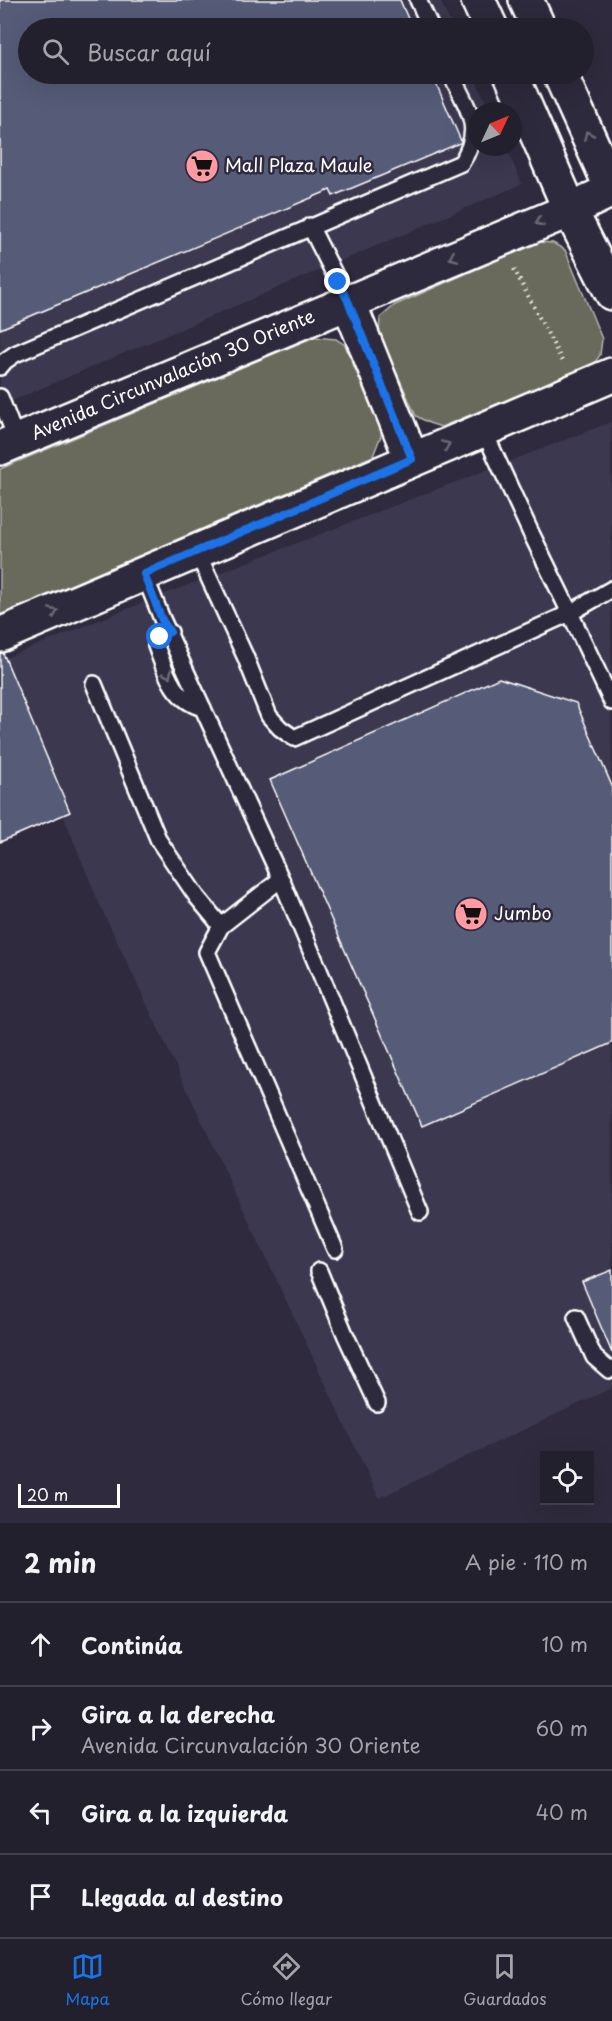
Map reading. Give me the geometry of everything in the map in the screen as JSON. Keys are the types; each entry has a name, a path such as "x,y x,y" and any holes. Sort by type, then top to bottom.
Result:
{"main road":[{"path":"478,0 486,18"},
{"path":"526,0 534,18"},
{"path":"515,84 570,210 612,293"},
{"path":"565,84 612,189"},
{"name":"Avenida Circunvalación 30 Oriente","path":"8,444 570,210 612,189"},
{"path":"348,301 412,459"},
{"path":"0,635 612,375"}],"lane":[{"path":"418,0 426,18"},
{"path":"0,367 15,354 461,163 469,150 474,134 472,119 456,84"},
{"path":"310,226 348,301"},
{"path":"0,397 8,444"},
{"path":"483,429 612,702"},
{"path":"197,552 245,656 269,716 294,738 570,613 612,589"},
{"path":"144,574 162,620 170,632 160,637 156,646 164,668 178,695 190,705 203,708 281,879 420,1212"},
{"path":"94,684 159,841 197,897 221,926"},
{"path":"281,879 221,926 207,952 335,1249"},
{"path":"319,1271 377,1403"},
{"path":"576,1317 594,1357 609,1370 612,1369"}],"path":[{"path":"507,235 509,260 577,390"}],"shaded area":[{"name":"Mall Plaza Maule","path":"0,0 440,0 448,18 18,18 18,84 478,84 486,102 468,102 468,156 510,156 522,184 0,406"},
{"path":"611,422 612,1388 379,1498 98,901 0,660 149,600"}],"green space":[{"path":"538,242 553,243 565,250 602,339 600,355 594,364 441,427 416,416 379,333 380,318 395,305"},
{"path":"314,337 336,339 345,345 382,433 373,456 0,615 0,469"}],"building":[{"name":"Mall Plaza Maule","path":"0,0 400,0 408,18 18,18 18,84 436,84 461,141 333,196 330,190 0,329"},
{"path":"0,653 3,653 70,812 0,842"},
{"name":"Jumbo","path":"499,678 576,703 612,786 612,1043 422,1126 270,780"},
{"path":"612,1270 612,1353 582,1282"}],"place":[{"name":"Mall Plaza Maule","path":"202,166"},
{"name":"Jumbo","path":"471,914"}],"route":[{"path":"160,637 170,632 162,620 144,574 412,459 348,301 338,282"}]}
